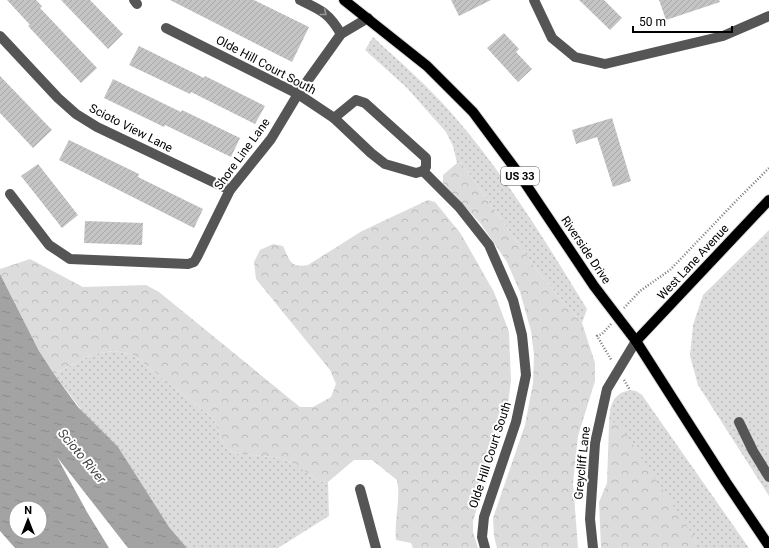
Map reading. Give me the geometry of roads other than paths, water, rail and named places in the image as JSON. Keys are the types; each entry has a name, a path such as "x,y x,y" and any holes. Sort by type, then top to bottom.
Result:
{"main road":[{"name":"Riverside Drive","path":"344,0 427,66 472,112 519,174 594,286 636,341 726,482 769,546"},
{"name":"West Lane Avenue","path":"636,341 769,200"}],"street":[{"path":"300,0 321,10 333,21 341,34"},
{"path":"534,0 552,38 575,57 605,64 723,36 769,16"},
{"name":"Shore Line Lane","path":"10,194 49,244 70,259 183,265 194,262 230,190 271,139 298,94 341,34 368,18"},
{"name":"Olde Hill Court South","path":"166,28 298,94 334,118 371,153 385,164 416,172 423,171 459,207 489,245 513,300 522,335 526,375 516,422 484,517 482,537 485,548"},
{"name":"Scioto View Lane","path":"0,36 58,98 86,121 230,190"},
{"path":"334,118 356,100 365,103 426,158 426,167 423,171"},
{"name":"Greycliff Lane","path":"593,548 590,519 595,443 607,389 636,341"},
{"path":"739,422 753,452 769,477"},
{"path":"360,489 376,548"}],"water":[{"name":"Scioto River","path":"0,274 39,351 54,374 78,407 118,447 169,527 187,548 128,548 57,457 87,512 109,548 15,548 0,531"}]}
